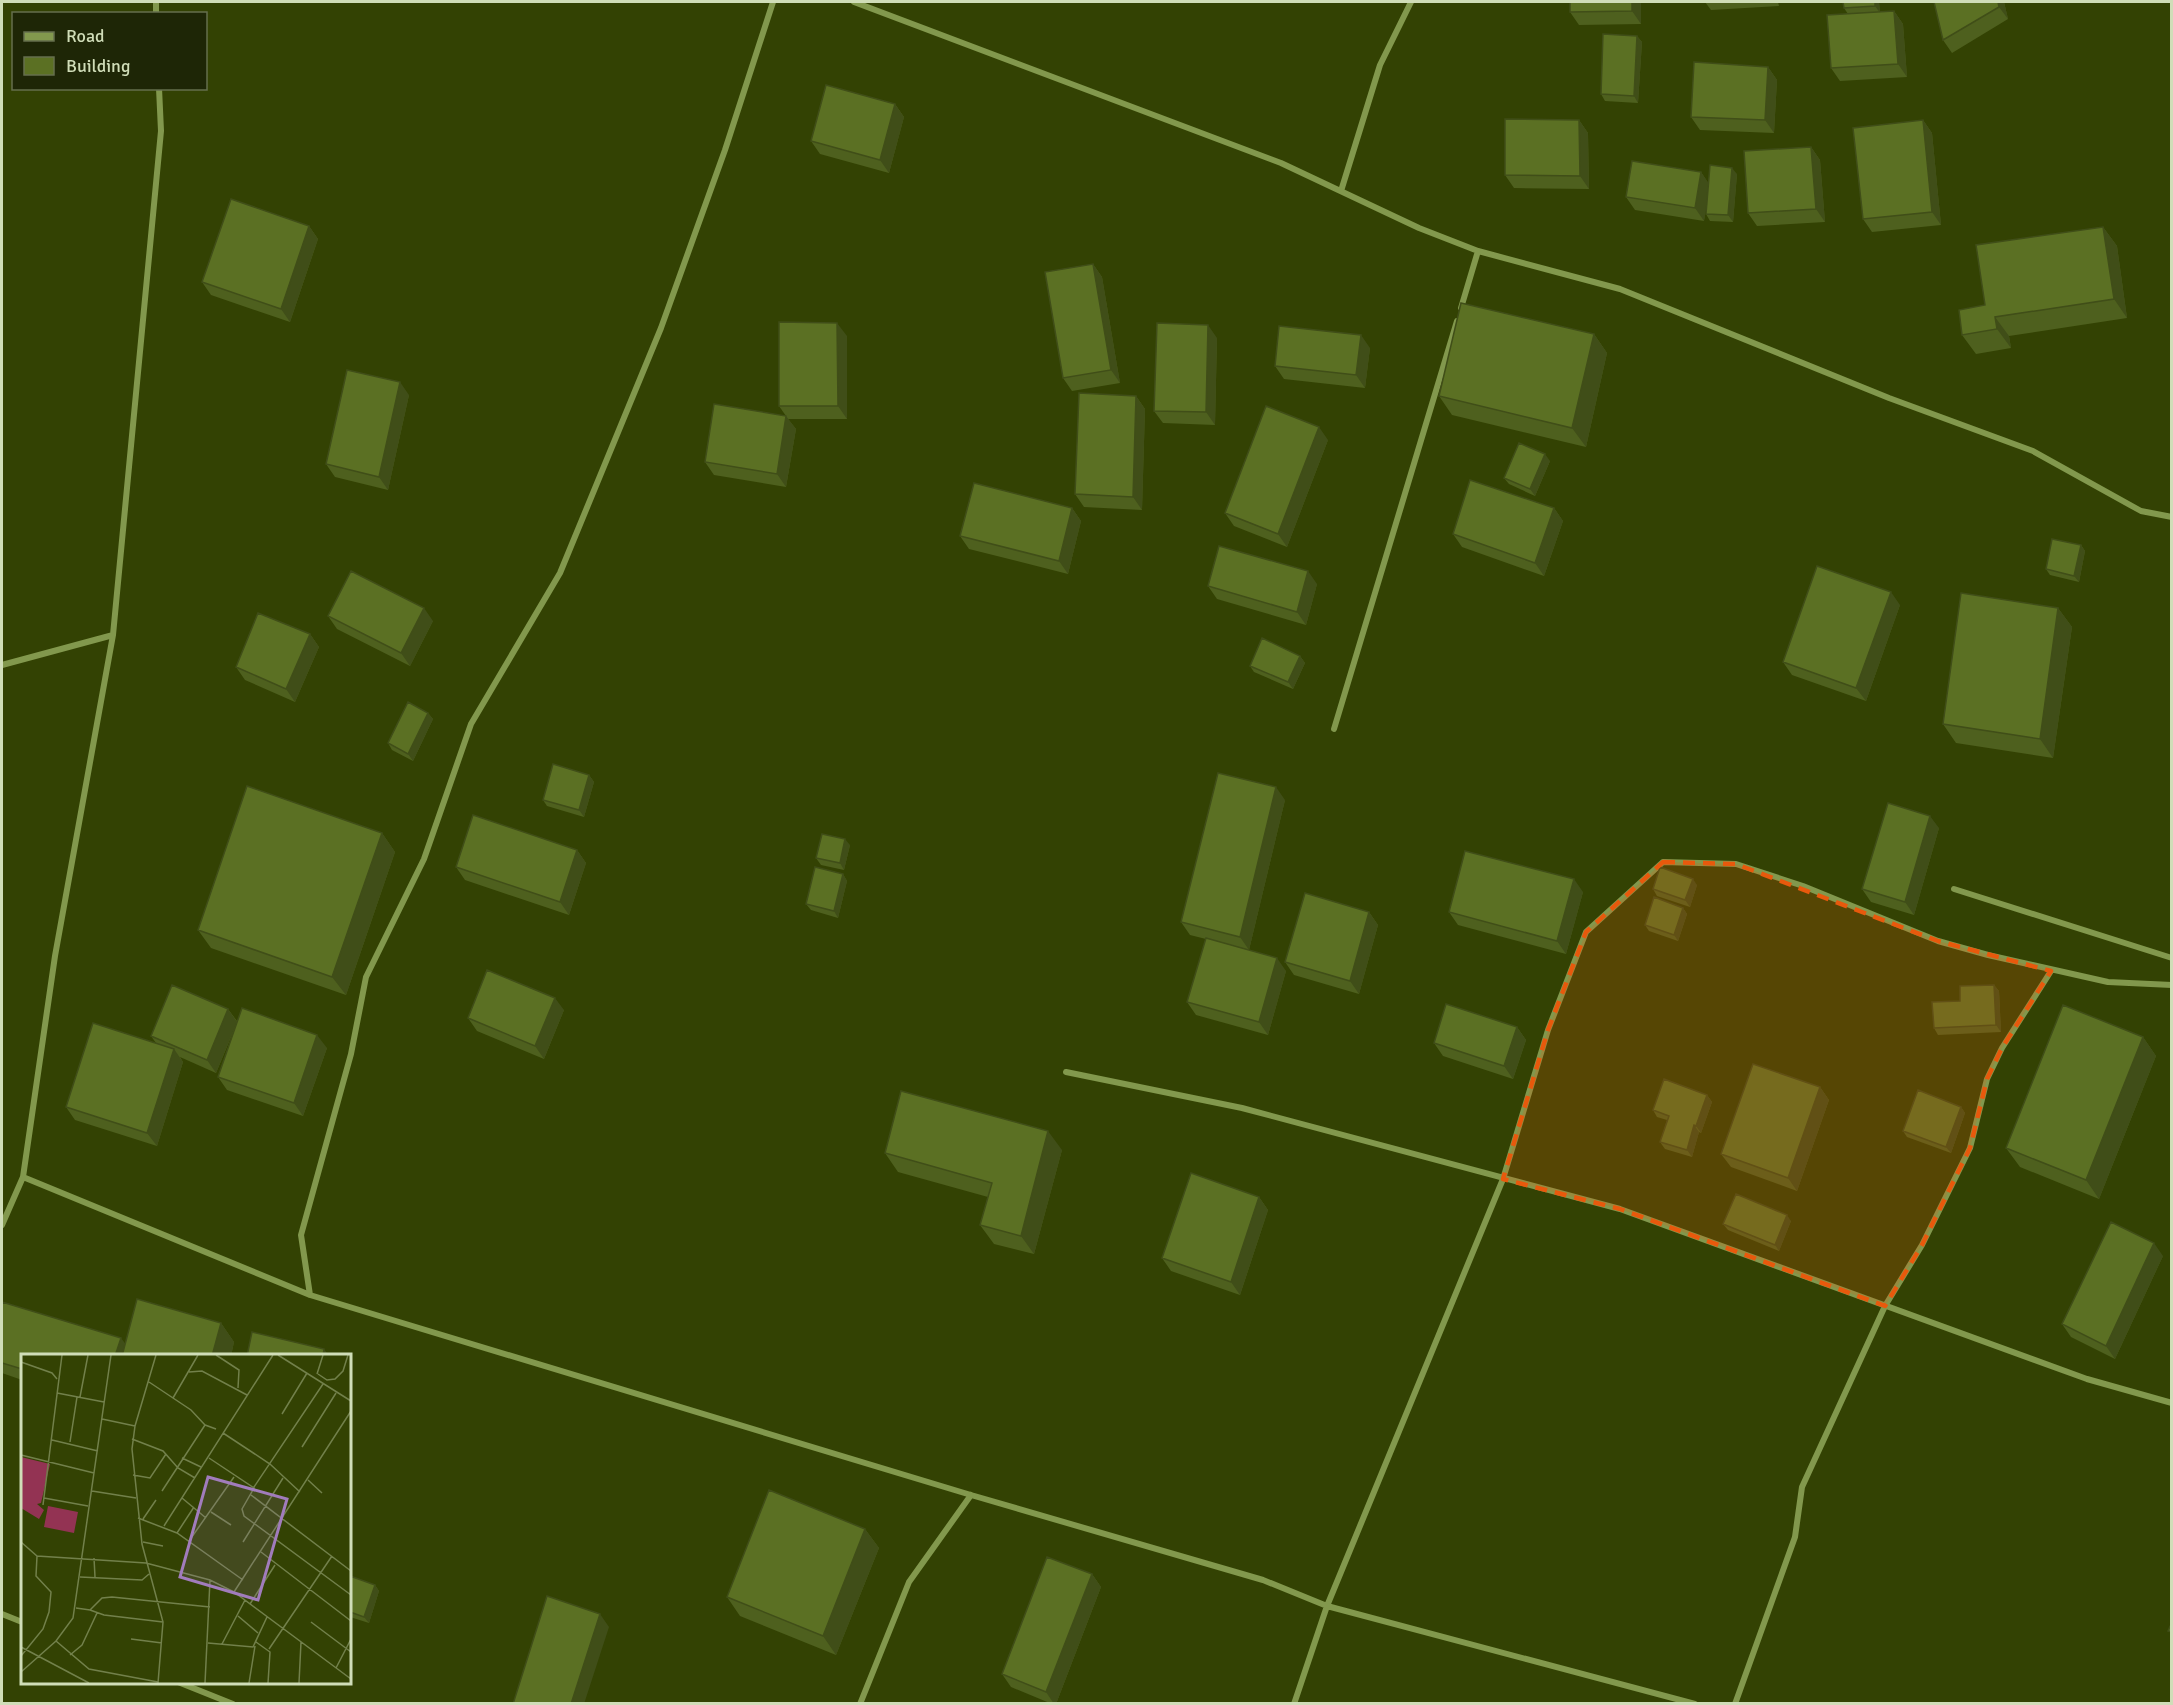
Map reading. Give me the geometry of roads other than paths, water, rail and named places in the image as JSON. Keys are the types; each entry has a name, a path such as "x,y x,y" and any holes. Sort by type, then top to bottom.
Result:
{"street":[{"path":"310,1295 301,1235 351,1054 366,977 424,859 471,724 560,573 660,328 725,150 773,2"},
{"path":"854,2 1281,163 1419,228 1478,252 1620,289 1889,398 2033,451 2141,511 2172,517"},
{"path":"1341,191 1380,65 1411,2"},
{"path":"2,1225 23,1177 55,956 113,635 161,131 159,90"},
{"path":"1334,729 1478,252"},
{"path":"2,665 113,635"},
{"path":"1294,1704 1327,1606 1503,1179 1548,1030 1586,932 1663,862 1736,864 1803,886 1938,940 2050,971 2108,982 2172,985"},
{"path":"1954,889 2172,958"},
{"path":"1735,1704 1795,1537 1802,1487 1885,1306 1922,1245 1970,1148 1987,1079 2002,1048 2050,971"},
{"path":"1066,1072 1242,1108 1620,1209 2087,1379 2172,1403"},
{"path":"23,1177 310,1295 971,1495 1263,1580 1327,1606 1695,1704"},
{"path":"860,1704 909,1582 971,1495"},
{"path":"2,1614 21,1622"},
{"path":"181,1684 232,1704"}]}
